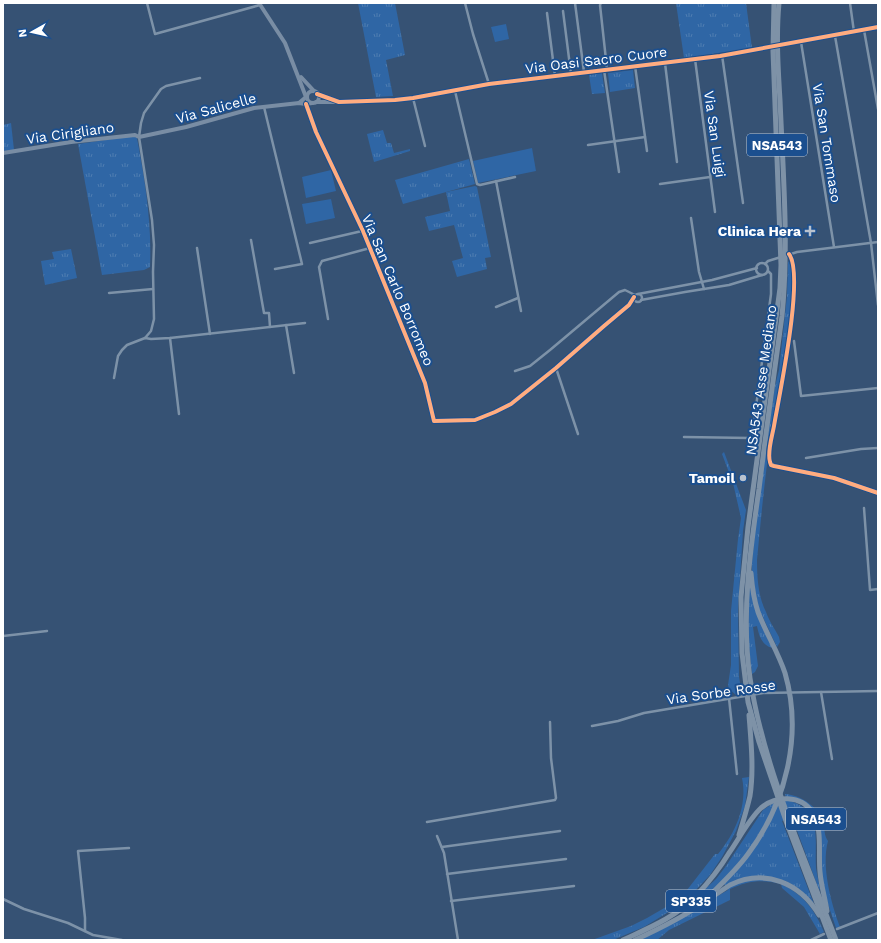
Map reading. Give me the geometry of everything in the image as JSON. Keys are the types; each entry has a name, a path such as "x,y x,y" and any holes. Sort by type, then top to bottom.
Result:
{"highway":[{"name":"NSA543 Asse Mediano","path":"774,3 773,51 782,316 750,554 745,653 760,727 788,821"},
{"path":"779,3 778,52 784,222 782,288"},
{"name":"NSA543 Asse Mediano","path":"782,288 751,506 741,597 748,702 759,742 827,924 831,940"},
{"name":"NSA543","path":"719,890 760,836 773,810 787,770 793,736 792,708 784,672 754,599 750,554"},
{"name":"NSA543","path":"738,838 750,796 752,757 748,702"},
{"name":"NSA543","path":"738,838 761,808 771,802 782,798 792,799 802,802 812,811 818,828 820,873 827,924"},
{"name":"SP335","path":"623,940 674,914 695,897 717,869 738,838"},
{"name":"NSA543","path":"719,890 746,880 757,878 783,882 793,887 803,895 814,906 827,924"},
{"name":"SP335","path":"635,940 656,931 702,903 719,890"},
{"name":"NSA543 Asse Mediano","path":"827,924 836,940"}],"street":[{"path":"147,3 155,34 260,4"},
{"path":"465,3 489,84"},
{"path":"575,3 584,72"},
{"path":"601,3 605,70 619,172"},
{"path":"850,3 854,32"},
{"name":"Via Oasi Sacro Cuore","path":"260,4 281,37 297,70 306,96"},
{"path":"563,11 571,74"},
{"path":"547,13 555,76"},
{"name":"Via Oasi Sacro Cuore","path":"297,70 305,82 317,93 339,102 413,98 489,84 722,56 878,27"},
{"path":"864,30 878,109"},
{"path":"835,36 871,243 878,305"},
{"name":"Via San Tommaso","path":"801,42 834,247"},
{"path":"722,56 743,203"},
{"name":"Via San Luigi","path":"695,59 715,212"},
{"path":"664,62 678,162"},
{"path":"635,66 647,151"},
{"path":"114,378 116,361 122,350 127,345 145,338 151,331 154,319 152,272 154,245 152,220 139,137 141,122 144,112 161,89 166,86 200,78"},
{"path":"454,90 477,184 480,185 515,177"},
{"path":"299,103 306,96 310,92 317,93 318,99 314,103 308,102 306,96"},
{"path":"413,98 425,146"},
{"name":"Via Salicelle","path":"139,137 186,127 247,110 264,107 299,103 339,102"},
{"name":"Via San Carlo Borromeo","path":"306,104 316,132 370,248 425,383 434,421 475,420 495,412 515,400 556,368"},
{"path":"264,107 302,264 275,269"},
{"name":"Via Cirigliano","path":"3,153 71,142 135,135 139,137"},
{"path":"588,145 645,137"},
{"path":"660,184 710,177"},
{"path":"496,181 521,311"},
{"path":"691,218 699,272 704,289"},
{"path":"310,243 362,231"},
{"path":"251,240 264,313 269,313 270,327"},
{"path":"629,305 636,296 654,291 703,282 757,268 760,265 789,254 878,242"},
{"path":"197,248 210,334"},
{"path":"328,319 319,267 322,261 370,248"},
{"path":"789,254 793,261 795,288 785,364 773,435 771,465 834,478 878,492"},
{"path":"684,438 752,437 771,294 771,274 768,271 768,267 772,260"},
{"path":"765,264 768,267"},
{"path":"757,268 757,272 762,275"},
{"path":"578,434 556,368 629,305 636,301 656,297 736,284 766,274 768,271"},
{"path":"109,293 153,289"},
{"path":"515,372 530,366 619,292 625,290 636,296 641,296 641,300"},
{"path":"654,291 656,297"},
{"path":"636,296 636,301"},
{"path":"496,307 518,298"},
{"path":"145,338 170,338 305,323"},
{"path":"286,325 294,373"},
{"path":"170,338 179,414"},
{"path":"794,341 800,396 878,388"},
{"path":"806,458 861,449 878,448"},
{"path":"864,508 870,590 878,589"},
{"path":"3,636 47,632"},
{"name":"Via Sorbe Rosse","path":"592,726 618,721 644,713 763,693 878,691"},
{"path":"821,692 832,759"},
{"path":"729,698 736,774"},
{"path":"428,822 555,800 551,758 550,722"},
{"path":"442,847 560,831"},
{"path":"437,836 442,847 458,940"},
{"path":"85,931 78,851 129,848"},
{"path":"447,874 566,859"},
{"path":"451,901 574,886"},
{"path":"3,899 18,907 93,935 122,940"},
{"path":"837,929 878,913"},
{"path":"811,940 824,934"}],"green space":[{"path":"358,3 395,3 405,55 386,60 393,96 376,97"},
{"path":"676,3 746,3 752,48 684,58"},
{"path":"506,24 509,39 495,42 491,27"},
{"path":"633,70 635,88 610,92 608,73"},
{"path":"602,73 605,93 592,94 589,75"},
{"path":"11,123 14,150 3,151 3,125"},
{"path":"383,130 387,143 391,143 394,153 410,149 410,151 374,162 367,134"},
{"path":"133,136 137,138 145,186 149,218 150,267 144,270 102,275 78,144"},
{"path":"532,148 536,171 478,183 473,161"},
{"path":"469,159 475,184 403,204 395,180"},
{"path":"331,170 336,191 306,198 302,177"},
{"path":"475,186 477,187 491,257 485,258 487,269 457,277 452,261 463,258 454,225 429,231 425,217 450,211 446,192"},
{"path":"331,199 335,218 306,224 302,204"},
{"path":"71,249 77,278 45,285 41,261 54,259 52,252"},
{"path":"788,261 791,271 792,287 789,328 767,464 757,560 760,593 763,606 779,637 780,642 777,647 759,609 752,575 752,562 759,495 775,386 779,370 787,296"},
{"path":"724,452 746,510 743,531 738,609 739,677 742,694 736,695 729,689 728,685 731,665 731,611 741,518 733,483 722,454"},
{"path":"749,581 772,648 766,645 762,640 757,626 753,627 758,666 752,674 748,639"},
{"path":"749,777 745,806 736,831 710,875 693,893 675,908 644,927 613,940 592,940 631,926 647,918 666,907 687,890 715,854 718,854 735,828 742,809 742,778"},
{"path":"785,794 803,799 818,812 821,817 828,841 826,851 826,873 830,896 840,927 836,928 822,880 820,827 813,811 786,797"},
{"path":"787,800 799,805 807,811 815,826 816,868 820,889 819,890 792,817 782,821 814,904 795,886 782,880 781,884 761,881 736,886 730,889 730,900 669,930 657,940 638,940 665,927 728,890 722,881 702,898 665,921 716,879 763,810 775,802"},
{"path":"781,884 802,898 817,917 824,932 820,934 804,907 782,888"}],"cycle path":[{"path":"317,94 339,102 413,98 489,84 720,56 878,27"},
{"path":"306,104 316,132 363,231 425,383 434,421 475,420 511,404 556,368 629,305 634,297"},
{"path":"789,254 793,266 793,310 785,364 769,449 771,465 834,478 878,493"}],"place":[{"name":"Clinica Hera","path":"810,231"},
{"name":"Tamoil","path":"743,478"}]}
